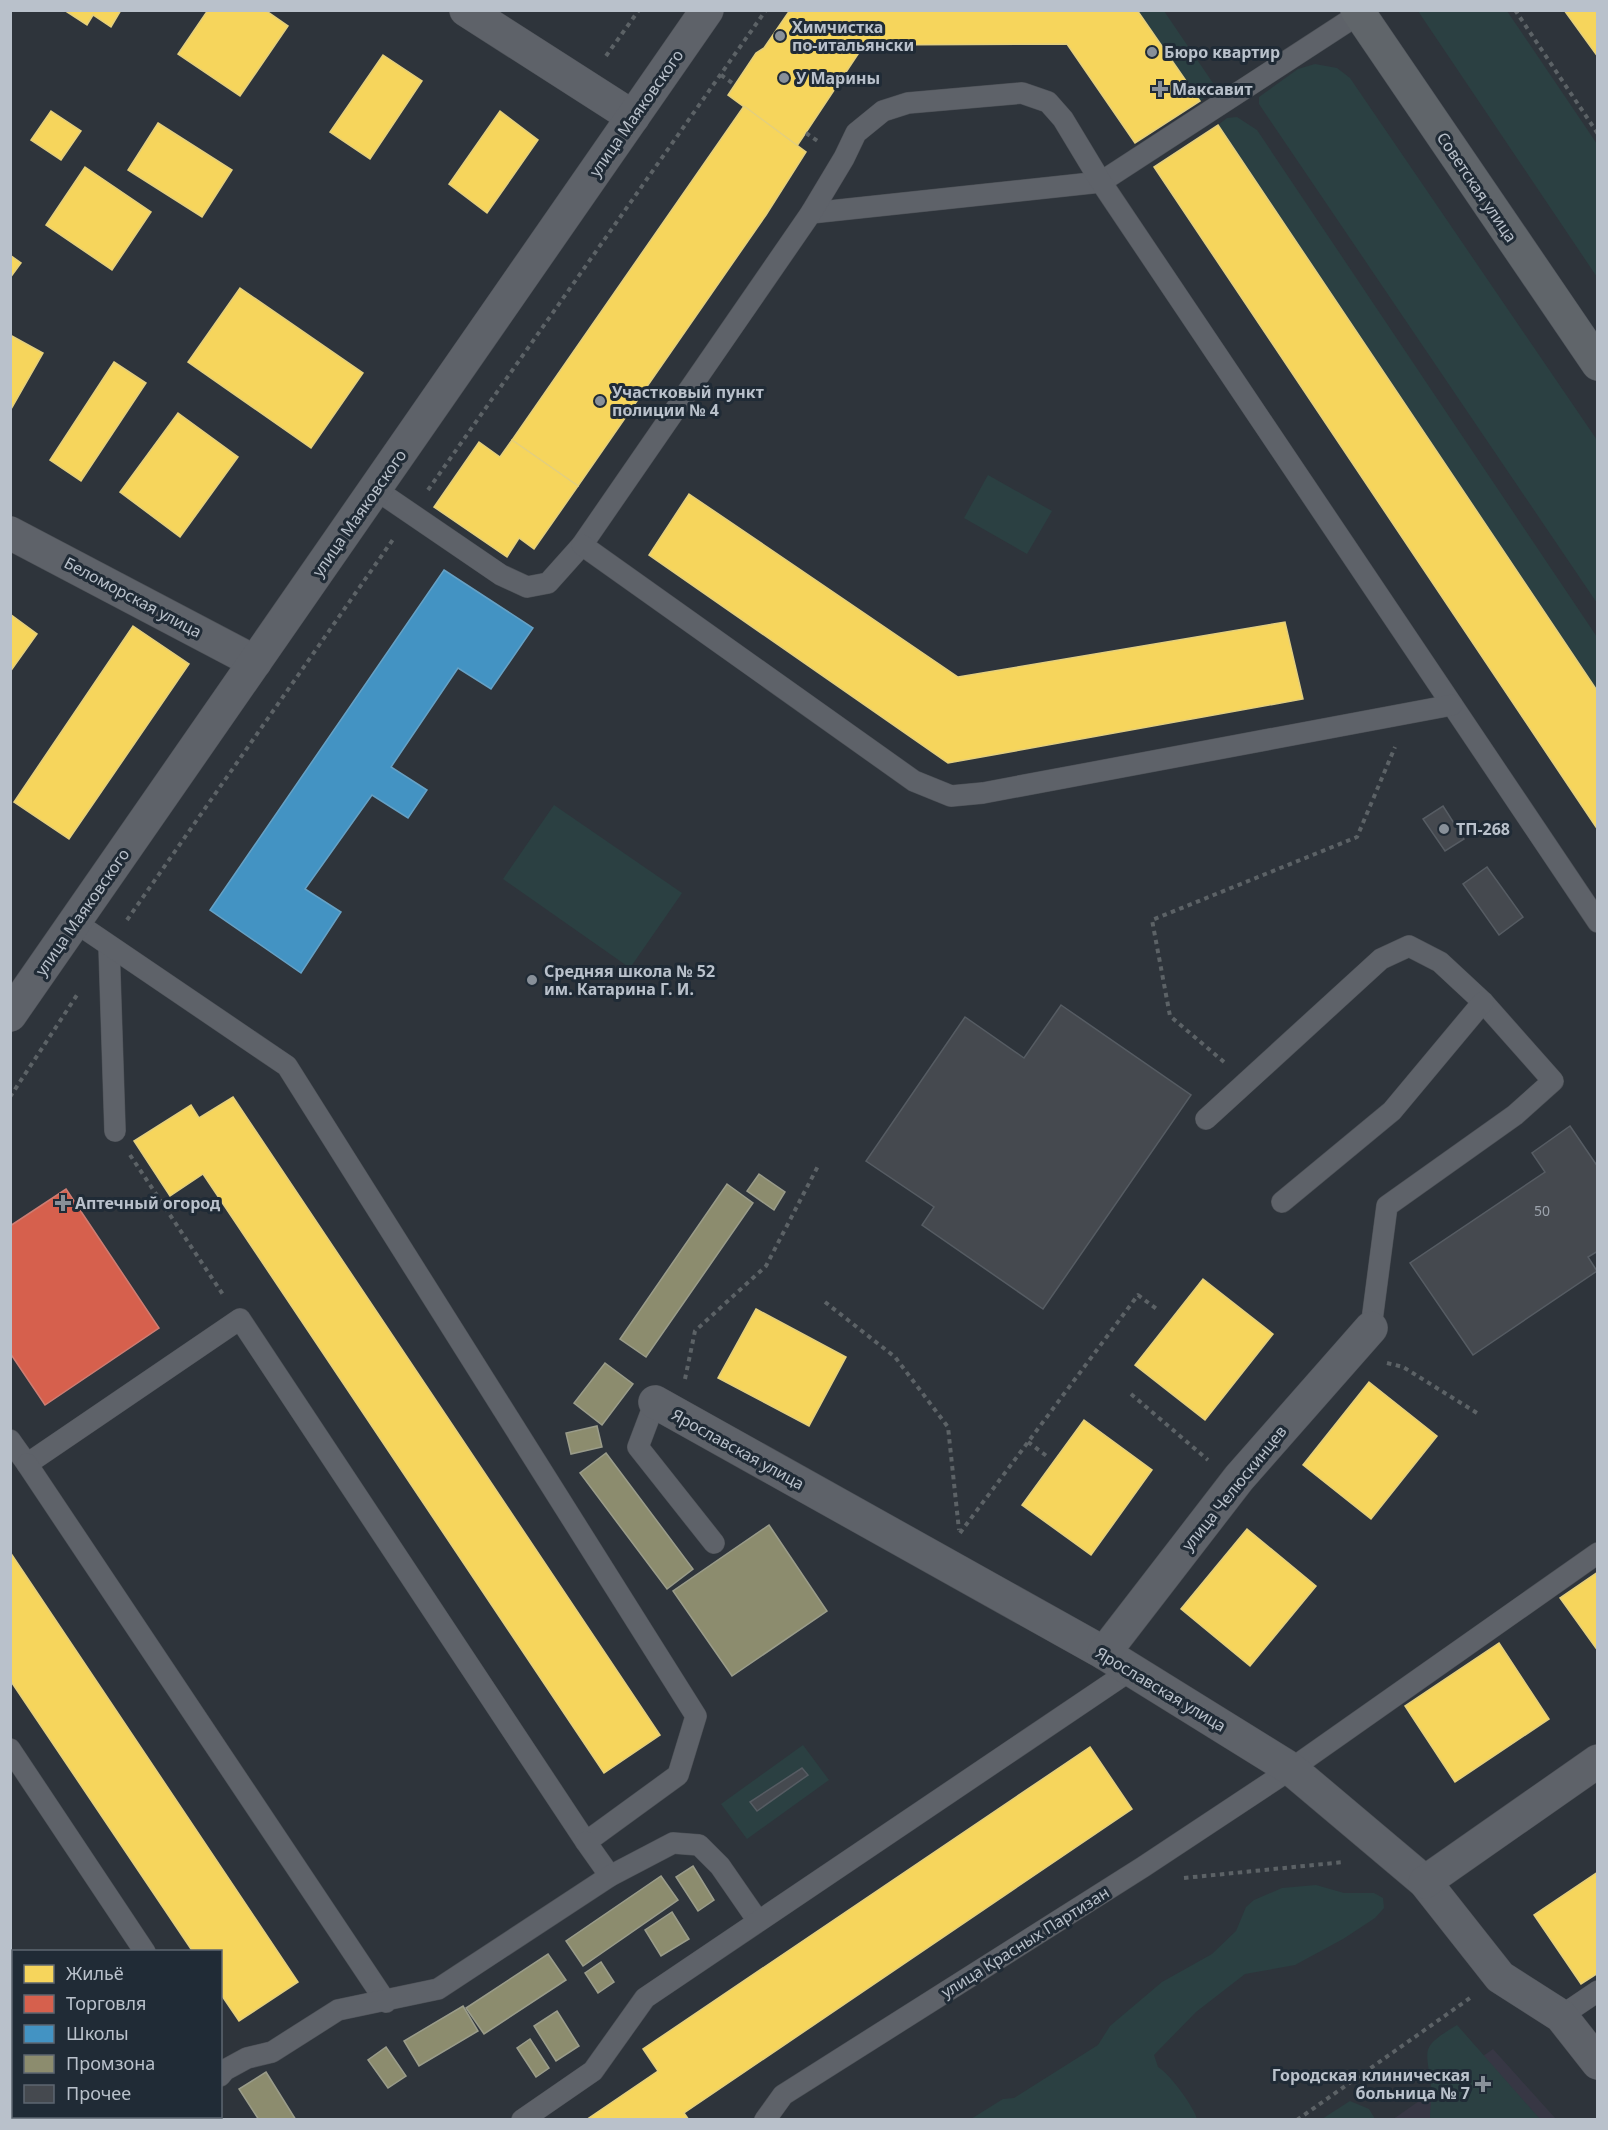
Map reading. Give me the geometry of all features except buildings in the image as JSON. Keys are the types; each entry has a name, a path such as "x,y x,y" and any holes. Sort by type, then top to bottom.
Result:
{"main road":[{"name":"Советская улица","path":"1358,12 1598,364"}],"street":[{"path":"466,10 633,117"},
{"name":"улица Маяковского","path":"10,1015 707,10"},
{"name":"Беломорская улица","path":"10,533 255,662"},
{"name":"улица Челюскинцев","path":"1104,1653 1235,1484 1371,1328"},
{"name":"Ярославская улица","path":"666,1408 1104,1653 1291,1769 1425,1882 1500,1977 1561,2016 1598,2063"},
{"path":"1425,1882 1598,1761"}],"lane":[{"path":"810,213 1101,182 1358,12"},
{"path":"375,489 501,575 527,586 548,583 582,545 810,213 844,158 856,133 883,111 908,103 1022,93 1048,102 1063,119 1101,182 1452,705 1591,899 1598,922"},
{"path":"582,545 914,781 951,796 983,793 1452,705"},
{"path":"75,922 287,1066 696,1716 678,1775 586,1842"},
{"path":"109,946 115,1131"},
{"path":"1206,1119 1381,959 1409,946 1440,962 1483,1002 1552,1081 1515,1115 1386,1206 1371,1328"},
{"path":"1282,1202 1392,1111 1483,1002"},
{"path":"27,1464 240,1319 610,1875"},
{"path":"666,1408 638,1447 714,1543"},
{"path":"10,1440 386,2002"},
{"name":"улица Красных Партизан","path":"765,2120 783,2095 1143,1867 1291,1769 1598,1553"},
{"path":"522,2120 593,2071 645,1998 1131,1670"},
{"path":"10,1749 144,1950"},
{"path":"222,2070 247,2058 272,2052 338,2010 386,2002 438,1989 610,1875 673,1843 699,1845 720,1866 758,1921"},
{"path":"1561,2016 1598,1991"}],"path":[{"path":"584,86 639,10"},
{"path":"10,1097 109,946 766,10"},
{"path":"1515,10 1598,134"},
{"path":"721,75 735,85"},
{"path":"1247,1081 1170,1016 1152,920 1357,837 1409,713"},
{"path":"115,1131 240,1319"},
{"path":"666,1408 695,1331 766,1266 818,1167"},
{"path":"939,1561 1138,1294 1158,1310"},
{"path":"825,1302 895,1357 948,1427 959,1533"},
{"path":"1348,1355 1403,1367 1477,1413"},
{"path":"1131,1394 1235,1484"},
{"path":"1028,1442 1048,1457"},
{"path":"1173,1879 1393,1857"},
{"path":"1297,2120 1500,1977"}],"shaded area":[{"name":"Городская клиническая больница № 7","path":"1493,2049 1556,2119 1392,2120"}],"green space":[{"path":"1137,11 1164,11 1217,89 1200,101"},
{"path":"1418,11 1507,11 1597,144 1597,277"},
{"path":"1315,64 1337,68 1350,78 1597,440 1597,603 1259,104 1259,97 1298,69"},
{"path":"1237,117 1257,130 1597,637 1597,692 1218,125 1227,118"},
{"path":"988,475 1052,511 1027,554 964,518"},
{"path":"554,805 682,893 630,968 503,879"},
{"path":"803,1745 829,1780 747,1839 721,1804"},
{"path":"1316,1885 1344,1893 1374,1893 1383,1898 1384,1908 1375,1918 1343,1939 1295,1965 1245,1974 1196,2012 1154,2055 1158,2067 1180,2091 1197,2119 971,2119 1003,2099 1014,2098 1098,2045 1110,2026 1162,1982 1212,1954 1236,1931 1246,1907 1254,1900 1282,1888"},
{"name":"Городская клиническая больница № 7","path":"1457,2025 1540,2119 1430,2119 1431,2090 1428,2049 1437,2039"},
{"path":"1350,2101 1369,2109 1375,2119 1322,2119"}],"place":[{"name":"Химчистка по-итальянски","path":"780,36"},
{"name":"Бюро квартир","path":"1152,52"},
{"name":"У Марины","path":"784,78"},
{"name":"Максавит","path":"1160,89"},
{"name":"Участковый пункт полиции № 4","path":"600,401"},
{"name":"ТП-268","path":"1444,829"},
{"name":"Средняя школа № 52 им. Катарина Г. И.","path":"532,980"},
{"name":"Аптечный огород","path":"63,1203"},
{"name":"Городская клиническая больница № 7","path":"1483,2084"}]}
